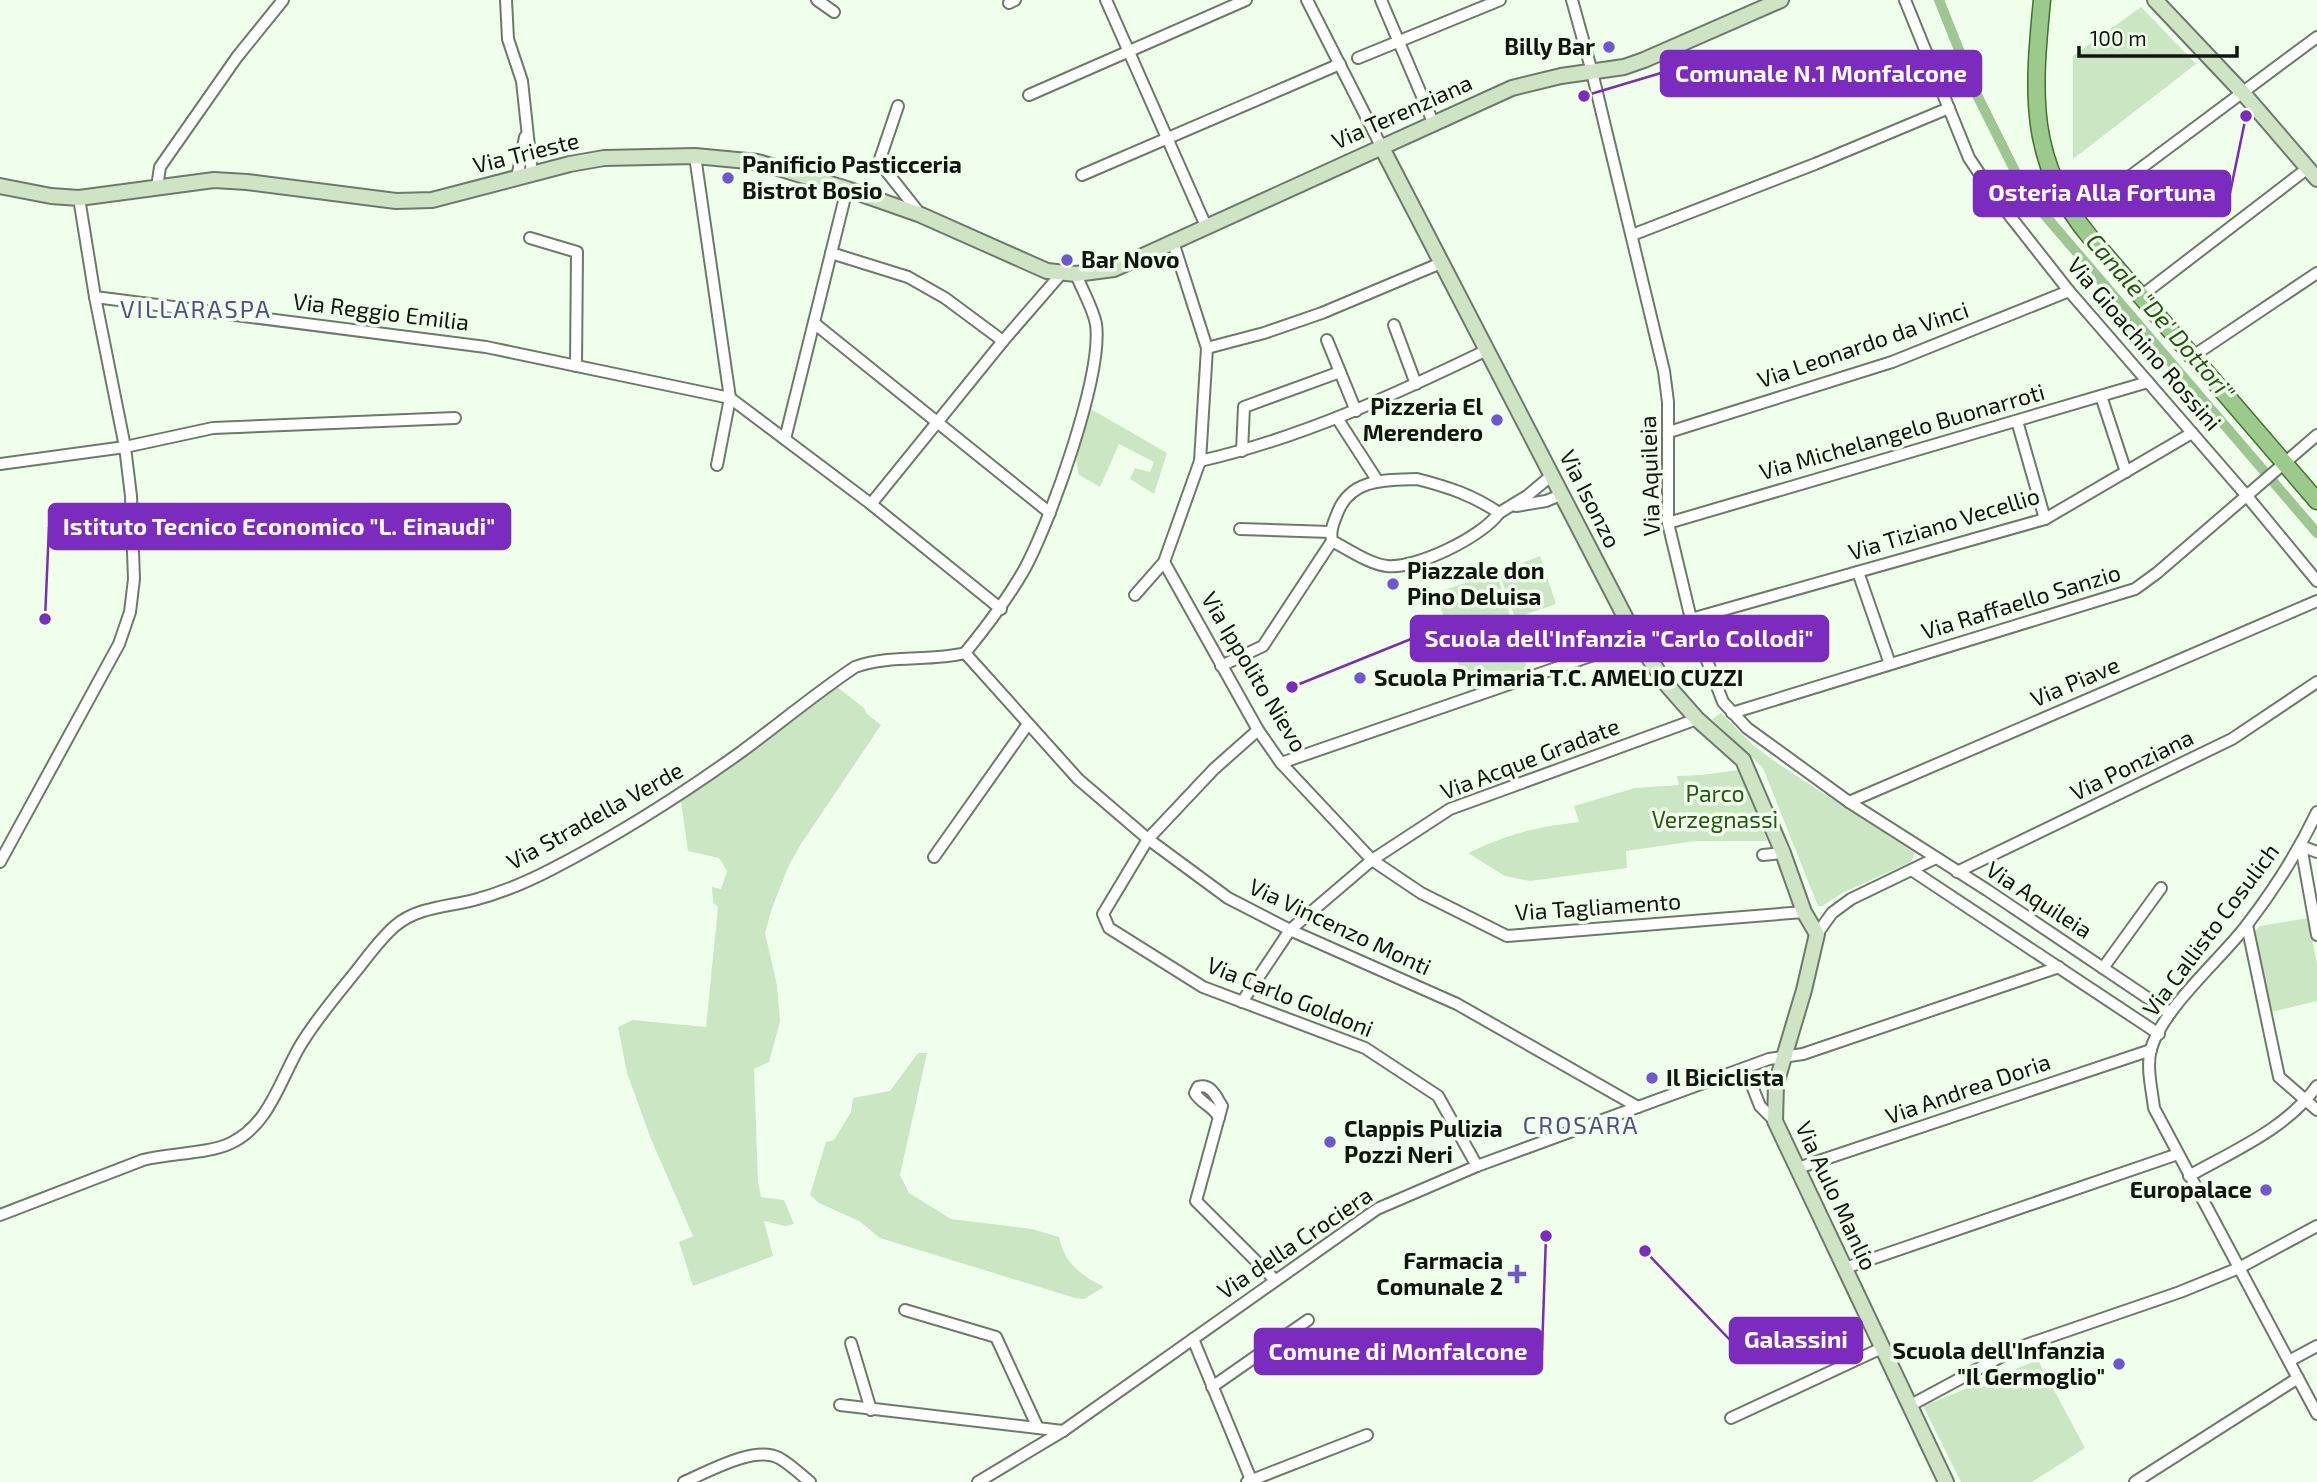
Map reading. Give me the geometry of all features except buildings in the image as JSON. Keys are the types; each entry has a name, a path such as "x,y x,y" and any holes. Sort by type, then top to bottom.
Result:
{"main road":[{"path":"2042,0 2036,93 2039,129 2045,159 2061,197 2074,218 2193,356 2279,467 2317,500"}],"street":[{"path":"157,187 160,167 237,57 283,0"},
{"path":"506,0 508,39 522,81 532,174"},
{"path":"817,0 834,12"},
{"path":"1106,0 1206,226"},
{"path":"1029,95 1247,0"},
{"path":"1307,0 1381,146"},
{"path":"1381,0 1433,122"},
{"path":"1358,58 1496,0"},
{"name":"Via Aquileia","path":"1572,0 1664,371 1669,432 1668,523 1692,619 1723,702 1747,728 1849,802 2170,1013"},
{"name":"Via Terenziana","path":"1062,273 1114,269 1512,88 1561,76 1624,67 1781,0"},
{"path":"2141,296 2312,174 2243,93 2155,0"},
{"name":"Via Gioachino Rossini","path":"1907,2 1969,158 1995,197 2068,291 2246,495 2317,581"},
{"path":"2074,218 2317,37"},
{"path":"1082,175 1340,64"},
{"path":"898,106 879,162 921,215"},
{"path":"1632,235 1815,164 1949,108"},
{"path":"517,178 527,127"},
{"name":"Via Isonzo","path":"1381,146 1637,640 1667,685 1697,719 1743,760 1783,853 1804,912 1817,934"},
{"path":"695,156 730,398 717,465"},
{"name":"Via Trieste","path":"0,186 51,196 79,198 214,180 396,201 432,200 604,158 695,156 758,162 847,189 921,215 1062,273"},
{"path":"785,439 847,189"},
{"path":"0,862 119,644 130,612 134,579 131,496 125,447 95,297 79,198"},
{"path":"530,239 577,252 576,366"},
{"path":"1135,595 1164,562 1200,461 1207,348 1173,242"},
{"path":"831,253 908,277 945,299 1003,341"},
{"path":"1207,348 1264,333 1322,313 1441,263"},
{"path":"871,504 1003,341 1062,273 1096,322 1097,346 1085,407 1050,513 1026,568 1001,609 965,653"},
{"path":"2193,356 2317,273"},
{"name":"Via Leonardo da Vinci","path":"1669,432 1892,362 2068,291"},
{"name":"Via Reggio Emilia","path":"95,297 486,347 730,398"},
{"path":"814,323 1050,513"},
{"path":"1394,325 1416,384"},
{"path":"1327,340 1356,411"},
{"path":"1200,461 1242,451 1338,418 1487,351"},
{"path":"1242,451 1244,407 1340,372"},
{"name":"Via Michelangelo Buonarroti","path":"1668,523 2148,382"},
{"path":"2101,396 2126,472"},
{"path":"730,398 871,504 1001,609"},
{"path":"0,464 125,447 213,428 455,418"},
{"path":"1338,418 1377,480"},
{"path":"2017,421 2045,519"},
{"name":"Via Tiziano Vecellio","path":"1692,619 2045,519 2192,433"},
{"name":"Via Raffaello Sanzio","path":"1732,713 2135,589 2317,435"},
{"path":"1240,529 1331,537 1385,566 1403,566 1440,553 1492,524 1499,513 1513,506 1552,475"},
{"path":"1221,666 1263,646 1331,537 1339,507 1353,489 1377,480 1417,479 1454,489 1478,499 1499,513"},
{"path":"1513,506 1546,501 1563,495"},
{"name":"Via Ippolito Nievo","path":"1164,562 1258,730 1282,763 1372,860"},
{"path":"1858,572 1890,664"},
{"name":"Via Piave","path":"1849,802 2317,601"},
{"path":"1282,763 1637,640"},
{"name":"Via Vincenzo Monti","path":"965,653 1078,779 1148,839 1228,898 1290,930 1457,1004 1638,1107"},
{"name":"Via Stradella Verde","path":"0,1215 143,1160 173,1153 211,1150 231,1143 262,1119 311,1028 396,925 413,915 436,907 473,901 498,893 528,881 585,850 680,794 855,667 874,660 945,658 965,653"},
{"name":"Via Ponziana","path":"1957,872 2232,739 2317,682"},
{"name":"Via Acque Gradate","path":"1242,1002 1290,930 1372,860 1450,809 1697,719"},
{"path":"934,857 1028,724"},
{"path":"1148,839 1214,769 1258,730"},
{"name":"Via Callisto Cosulich","path":"2317,812 2301,846 2246,925 2170,1013 2151,1050 2150,1074 2154,1108 2317,1414"},
{"name":"Via Carlo Goldoni","path":"1148,839 1103,914 1109,928 1203,987 1365,1048 1438,1096 1477,1166"},
{"path":"2301,846 2317,852"},
{"path":"2301,846 2317,935"},
{"path":"1763,855 1783,853"},
{"name":"Via Aulo Manlio","path":"1936,858 1851,898 1832,913 1817,934 1776,1084 1775,1121 1946,1482"},
{"name":"Via Tagliamento","path":"1372,860 1421,892 1507,936 1804,912"},
{"name":"Via Aquileia","path":"1913,871 2158,1034"},
{"path":"2103,968 2161,888"},
{"path":"2246,925 2279,1077 2317,1110"},
{"name":"Via della Crociera","path":"978,1482 1063,1431 1377,1209 1477,1166 1769,1059 1803,1054 2059,967"},
{"name":"Via Andrea Doria","path":"1798,1168 2151,1050"},
{"path":"1745,1068 1760,1105 1775,1121"},
{"path":"2189,1176 2280,1125 2305,1102 2317,1086"},
{"path":"1219,1118 1196,1201 1275,1280"},
{"path":"1845,1268 2178,1154"},
{"path":"1911,1405 2017,1348 2180,1292 2239,1268 2317,1226"},
{"path":"905,1310 996,1337 1038,1428"},
{"path":"1212,1387 1308,1320"},
{"path":"1193,1339 1249,1481 1367,1435"},
{"path":"851,1343 871,1410"},
{"path":"2289,1361 2317,1346"},
{"path":"1731,1418 1884,1347"},
{"path":"2135,1482 2298,1378"},
{"path":"840,1405 1063,1431"},
{"path":"684,1482 743,1457 762,1454 777,1457 810,1482"}],"green space":[{"path":"2141,7 2196,64 2073,159 2073,56"},
{"path":"1089,408 1167,453 1154,494 1130,479 1135,468 1150,472 1154,462 1119,444 1100,487 1079,475 1075,455"},
{"path":"1540,556 1556,604 1515,618 1499,572"},
{"path":"1496,572 1530,677 1469,697 1436,593"},
{"path":"832,683 881,725 789,865 765,933 777,985 780,1022 769,1062 754,1069 758,1181 761,1197 784,1200 794,1224 785,1226 764,1221 773,1256 693,1286 679,1242 693,1236 651,1139 627,1073 618,1027 633,1020 706,1027 718,907 713,902 712,887 721,889 727,871 719,858 688,851 680,794"},
{"path":"1721,713 1754,746 1777,763 1915,853 1911,862 1818,906 1763,768 1712,719"},
{"name":"Parco Verzegnassi","path":"1738,770 1749,790 1767,841 1695,841 1626,851 1627,868 1530,881 1505,876 1468,853 1522,832 1579,822 1574,806 1635,788 1679,785 1677,776"},
{"path":"2308,918 2317,964 2317,1001 2271,1012 2254,932 2260,926"},
{"path":"918,1053 927,1053 900,1175 909,1193 951,1219 1032,1229 1059,1237 1069,1261 1088,1278 1104,1287 1084,1299 1075,1298 880,1238 859,1221 819,1203 810,1195 826,1142 834,1140 851,1112 853,1098 890,1091"},
{"path":"2038,1360 2085,1448 2032,1482 1961,1482 1923,1406"}],"waterway":[{"name":"Canale \"De' Dottori\"","path":"1939,0 1977,95 2017,175 2043,213 2317,533"}],"place":[{"name":"Billy Bar","path":"1609,47"},
{"name":"Comunale N.1 Monfalcone","path":"1584,96"},
{"name":"Osteria Alla Fortuna","path":"2246,116"},
{"name":"Panificio Pasticceria Bistrot Bosio","path":"728,178"},
{"name":"Bar Novo","path":"1067,260"},
{"name":"Pizzeria El Merendero","path":"1497,420"},
{"name":"Piazzale don Pino Deluisa","path":"1393,584"},
{"name":"Istituto Tecnico Economico \"L. Einaudi\"","path":"45,619"},
{"name":"Scuola Primaria T.C. AMELIO CUZZI","path":"1360,678"},
{"name":"Scuola dell'Infanzia \"Carlo Collodi\"","path":"1292,687"},
{"name":"Il Biciclista","path":"1652,1078"},
{"name":"Clappis Pulizia Pozzi Neri","path":"1330,1142"},
{"name":"Europalace","path":"2266,1190"},
{"name":"Comune di Monfalcone","path":"1546,1236"},
{"name":"Galassini","path":"1645,1251"},
{"name":"Farmacia Comunale 2","path":"1517,1274"},
{"name":"Scuola dell'Infanzia \"Il Germoglio\"","path":"2119,1364"}],"district":[{"name":"VILLARASPA","path":"196,310"},
{"name":"CROSARA","path":"1581,1126"}]}
